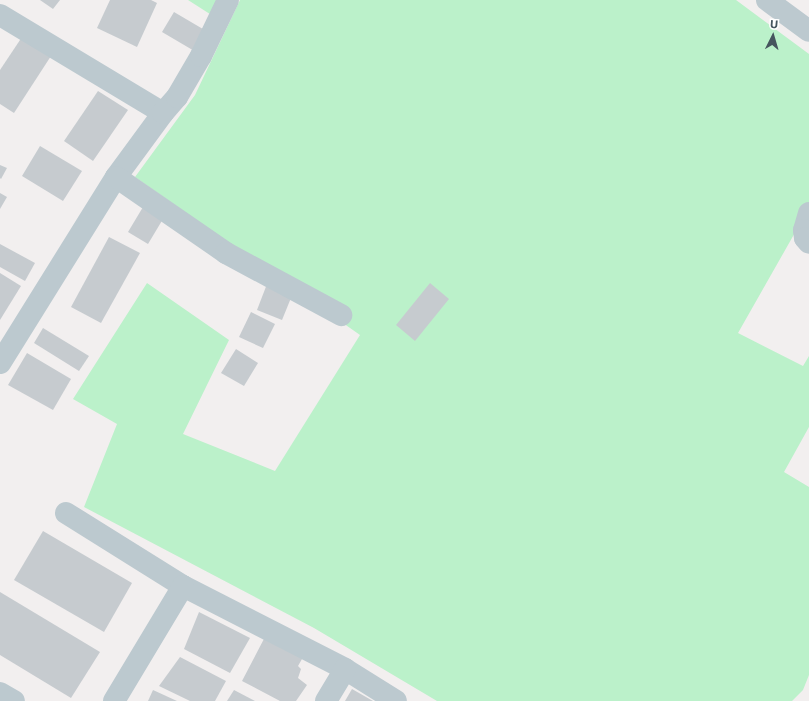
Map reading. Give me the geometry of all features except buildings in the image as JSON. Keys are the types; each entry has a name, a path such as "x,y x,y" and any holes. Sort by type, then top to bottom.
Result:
{"street":[{"path":"0,363 116,177 163,112 177,97 201,56 228,0"},
{"path":"767,0 809,31"},
{"path":"0,15 163,112"},
{"path":"116,177 226,253 341,315"},
{"path":"809,213 804,230 805,238 809,243"},
{"path":"66,513 183,586 345,670 396,701"},
{"path":"114,701 183,586"},
{"path":"326,701 345,670"},
{"path":"0,693 14,701"}],"green space":[{"path":"188,0 221,0 213,16"},
{"path":"240,0 736,0 809,54 809,208 738,333 803,366 809,356 809,427 784,472 809,487 809,675 803,690 792,701 437,701 314,628 84,507 117,424 73,399 147,283 229,340 183,434 275,471 360,335 135,177 195,95"}]}
